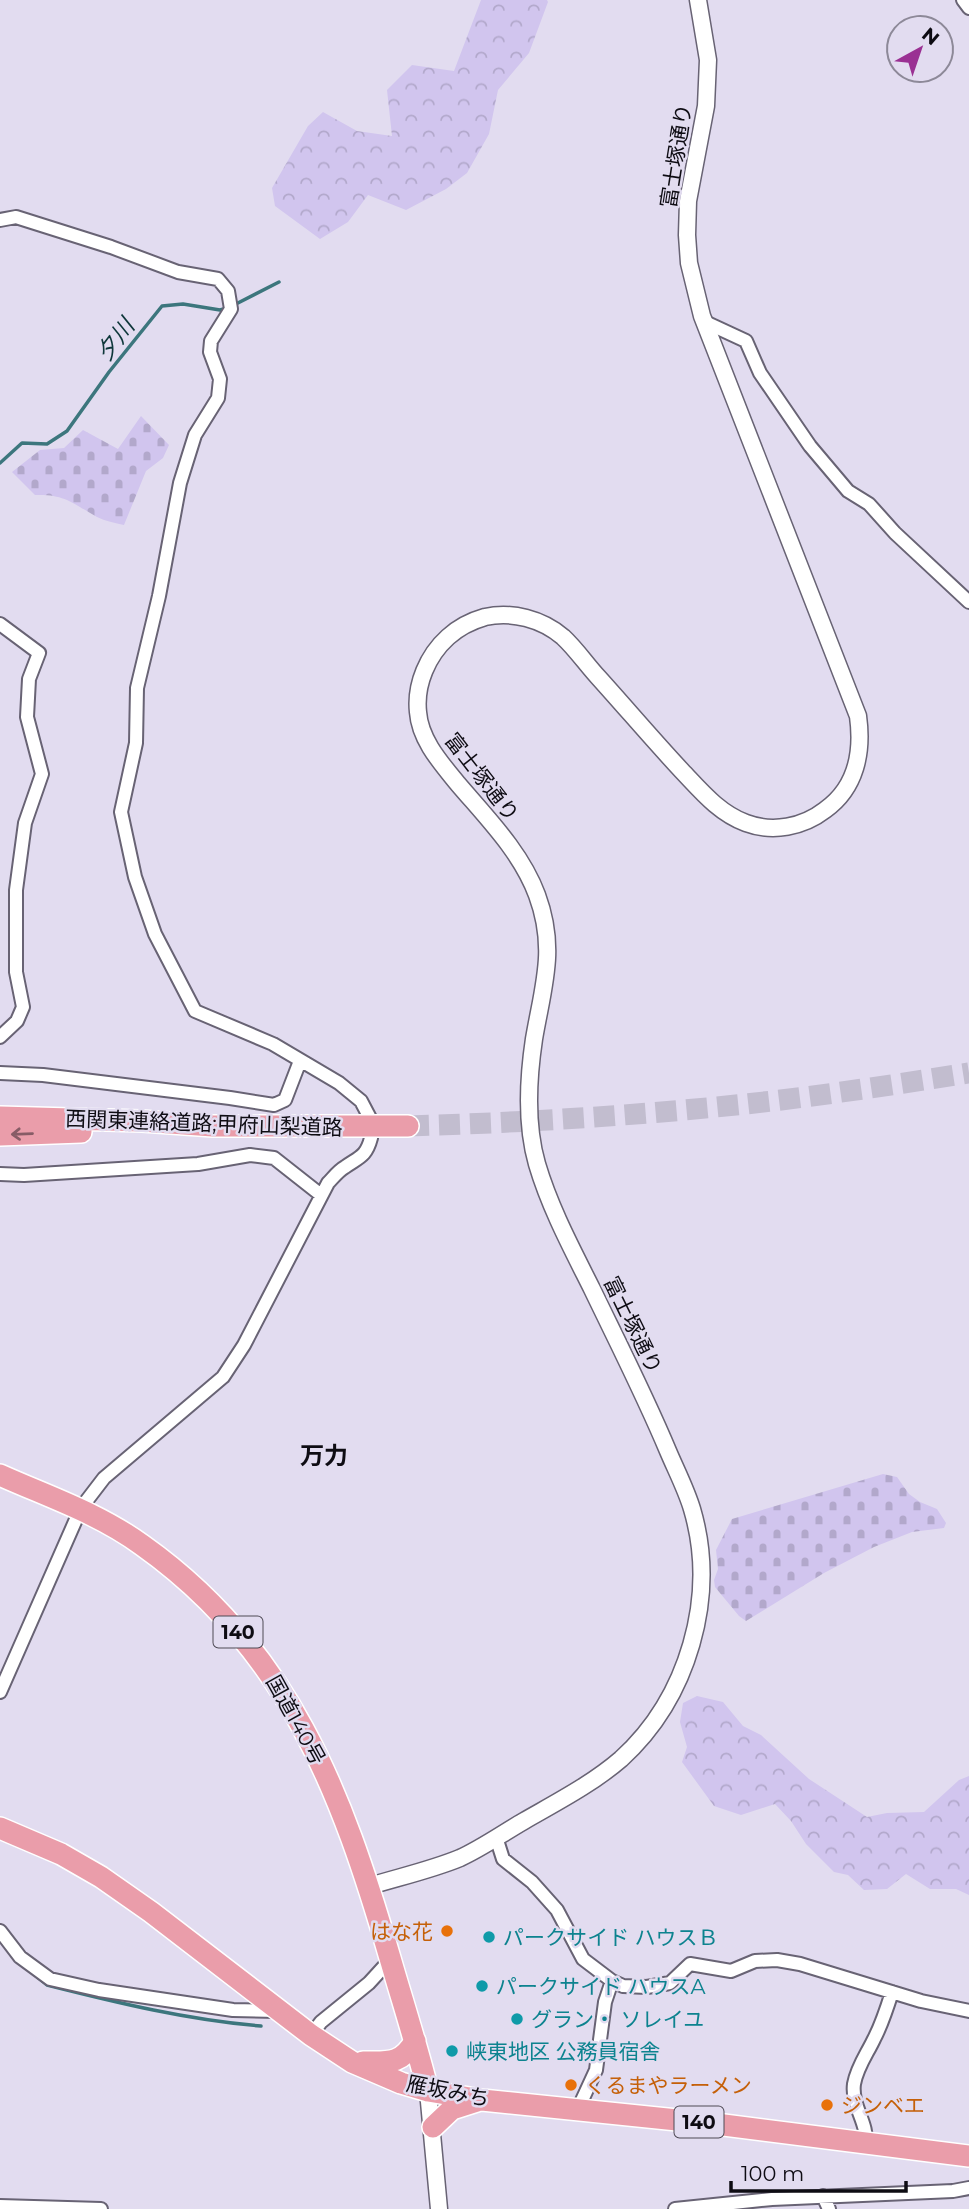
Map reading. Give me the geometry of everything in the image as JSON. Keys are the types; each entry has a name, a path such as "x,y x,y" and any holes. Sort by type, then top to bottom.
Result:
{"highway":[{"path":"0,1104 142,1121"},
{"name":"西関東連絡道路;甲府山梨道路","path":"0,1117 213,1126 408,1126"},
{"path":"0,1135 213,1126"},
{"name":"国道140号","path":"0,1475 81,1508 141,1543 180,1573 266,1667 307,1734 332,1787 370,1886 428,2091"},
{"name":"雁坂みち","path":"0,1828 61,1854 101,1877 311,2035 352,2062 401,2083 428,2091 482,2100 969,2156"},
{"path":"352,2062 397,2060 405,2055 415,2041"},
{"path":"433,2127 452,2109 482,2100"}],"street":[{"name":"富士塚通り","path":"370,1886 462,1857 600,1776 624,1756 663,1708 691,1651 697,1621 701,1560 691,1507 682,1484 648,1403 553,1210 536,1162 528,1085 548,969 539,899 530,878 507,843 428,744 417,714 420,686 427,662 442,641 458,628 478,619 500,614 525,617 542,624 562,637 710,801 729,815 749,824 772,829 814,819 834,804 855,771 860,751 858,716 705,322 689,263 688,201 704,116 708,60 698,0"},
{"path":"963,0 969,8"},
{"path":"0,220 16,217 111,247 178,272 218,279 228,291 231,309 211,341 209,352 220,379 218,398 195,435 180,483 159,596 137,688 136,743 121,812 135,877 155,934 195,1011 273,1044 339,1083 361,1101 372,1119"},
{"path":"705,322 746,341 760,373 810,446 848,491 869,504 895,533 969,601"},
{"path":"0,624 39,653 29,679 27,717 42,774 25,823 16,890 16,972 23,1007 17,1021 0,1037"},
{"path":"0,1073 43,1075 274,1105 285,1100 300,1061"},
{"path":"0,1692 81,1508 104,1478 223,1377 244,1345 328,1183 343,1167 368,1150 371,1138"},
{"path":"0,1174 24,1175 198,1164 250,1155 274,1158 321,1195"},
{"path":"496,1837 503,1859 533,1882 557,1910 583,1959 623,1986 647,1987 670,1983 690,1964 731,1971 755,1961 777,1960 800,1964 920,2001 969,2011"},
{"path":"0,1931 20,1957 50,1979 99,1990 233,2010 277,2011"},
{"path":"311,2035 321,2022 369,1983 390,1960"},
{"path":"578,2109 596,2070 605,2002 612,1981"},
{"path":"865,2143 864,2130 853,2099 854,2082 862,2059 882,2023 892,1992"},
{"path":"428,2091 439,2209"},
{"path":"675,2209 772,2199 953,2191 969,2188"},
{"path":"823,2196 829,2209"},
{"path":"0,2206 101,2209"}],"green space":[{"path":"481,0 548,2 529,53 498,90 489,134 467,173 446,189 406,210 368,195 348,222 320,239 275,206 272,188 308,126 323,112 357,131 392,136 387,90 412,65 454,71"},
{"path":"141,416 169,445 163,458 146,471 124,525 100,518 61,498 35,495 12,472 40,450 64,448 83,430 118,449"},
{"path":"883,1474 897,1477 909,1494 937,1509 946,1523 944,1528 912,1532 874,1547 824,1573 746,1621 715,1587 714,1580 718,1569 716,1550 732,1519"},
{"path":"697,1696 723,1702 743,1726 761,1735 809,1779 867,1817 887,1813 924,1812 959,1780 969,1776 969,1895 956,1889 930,1889 906,1874 887,1889 864,1890 848,1875 834,1872 806,1844 791,1821 775,1804 741,1815 714,1806 682,1762 687,1747 680,1722 683,1703"}],"waterway":[{"name":"夕川","path":"234,305 279,282"},
{"name":"夕川","path":"0,463 22,443 47,444 67,431 109,372 162,306 183,304 220,310 227,308"},
{"path":"36,1976 47,1985 127,2004 207,2020 261,2026"}],"tunnel":[{"path":"408,1126 562,1119 716,1107 969,1073"}],"place":[{"name":"はな花","path":"447,1931"},
{"name":"パークサイド ハウスＢ","path":"489,1937"},
{"name":"パークサイド ハウスA","path":"482,1986"},
{"name":"グラン・ ソレイユ","path":"517,2019"},
{"name":"峡東地区 公務員宿舎","path":"452,2051"},
{"name":"くるまやラーメン","path":"571,2085"},
{"name":"ジンベエ","path":"827,2105"}],"district":[{"name":"万力","path":"324,1455"}]}
